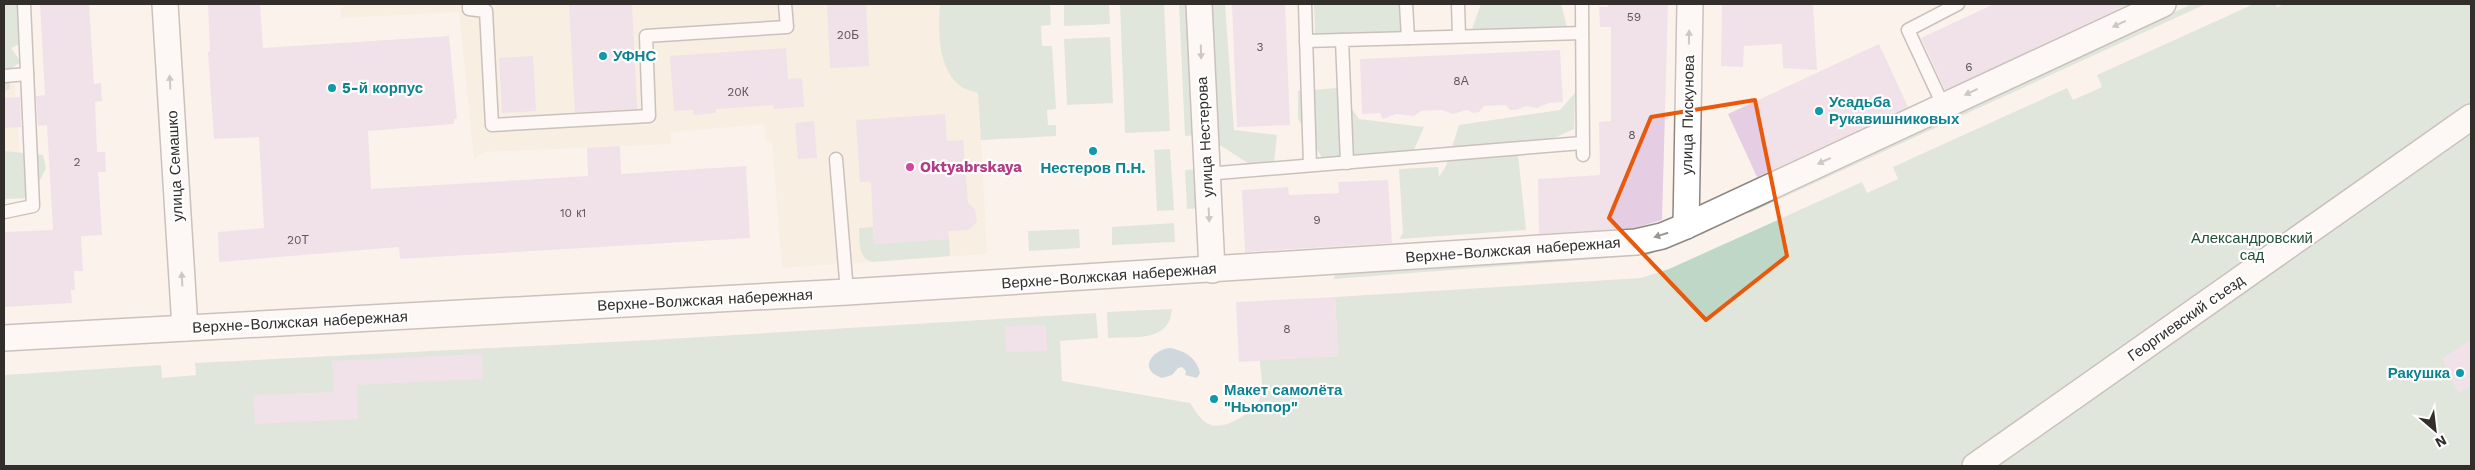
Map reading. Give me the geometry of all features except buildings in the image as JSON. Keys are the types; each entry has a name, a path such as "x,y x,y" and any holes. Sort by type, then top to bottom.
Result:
{"street":[{"name":"улица Семашко","path":"165,4 185,328"},
{"name":"улица Нестерова","path":"1199,4 1212,270"},
{"name":"улица Пискунова","path":"1686,226 1690,4"},
{"name":"Верхне-Волжская набережная","path":"4,338 847,292 1636,242 1662,236 1686,226 2163,4"},
{"name":"Георгиевский съезд","path":"1975,466 2471,117"}],"lane":[{"path":"4,212 33,206 24,4"},
{"path":"469,4 469,9 486,10 492,125 649,116 646,36 787,27 785,4"},
{"path":"1304,4 1310,165"},
{"path":"1406,4 1408,38"},
{"path":"1458,4 1459,36"},
{"path":"1206,174 1310,165 1583,149 1582,4"},
{"path":"1943,105 1908,30 1958,4"},
{"path":"1306,41 1582,32"},
{"path":"1342,40 1347,163"},
{"path":"4,76 27,74"},
{"path":"836,159 847,292"}],"highlighted area":[{"path":"1755,100 1787,256 1706,320 1609,218 1651,117"}],"shaded area":[{"path":"340,4 974,4 987,254 782,268 772,141 766,141 764,124 671,132 671,144 485,152 474,159 459,12 341,18"},
{"path":"15,84 20,162 4,163 4,85"}],"green space":[{"path":"4,4 30,4 32,38 11,48 21,62 10,69 10,89 4,91"},
{"path":"940,4 1050,4 1051,25 1041,26 1042,46 1052,46 1056,109 1047,110 1048,125 1056,125 1056,136 981,140 978,93 963,88 954,80 944,61 939,26"},
{"path":"1064,4 1109,4 1110,24 1064,26"},
{"path":"1120,4 1164,4 1170,131 1125,133"},
{"path":"1179,4 1193,4 1198,135 1185,136"},
{"path":"1206,4 1225,4 1234,130 1277,135 1274,162 1251,165 1212,140"},
{"path":"1314,4 1399,4 1401,31 1315,35"},
{"path":"1481,4 1561,4 1567,27 1472,29"},
{"path":"2192,4 2206,4 1749,213 1746,207"},
{"name":"Александровский сад","path":"2254,4 2275,4 2277,7 2285,4 2471,4 2471,466 4,466 4,375 161,365 162,378 196,375 195,363 651,340 1096,313 1098,338 1060,341 1062,381 1190,403 1207,424 1225,425 1247,413 1258,401 1262,387 1260,360 1338,356 1335,297 1641,278 1669,269 1862,182 1867,193 1898,179 1893,167 2067,88 2073,100 2102,87 2097,75"},
{"path":"1110,37 1113,103 1067,105 1064,39"},
{"path":"1337,88 1359,119 1424,127 1408,163 1329,169 1298,119 1298,91"},
{"path":"1575,93 1574,129 1518,154 1526,230 1399,239 1403,233 1399,169 1438,167 1439,177 1446,166 1459,125 1560,110"},
{"path":"1170,149 1174,210 1157,211 1154,150"},
{"path":"4,151 43,155 46,168 31,198 6,199 4,201"},
{"path":"1200,169 1202,208 1187,209 1185,170"},
{"path":"1174,223 1175,242 1112,245 1112,227"},
{"path":"873,227 874,244 949,239 950,256 872,262 867,260 862,252 859,228"},
{"path":"1079,229 1080,248 1029,251 1028,231"},
{"path":"1662,249 1648,255 1333,279 1337,272"},
{"path":"1172,309 1165,328 1158,333 1139,337 1108,338 1107,312"}],"water":[{"path":"1170,348 1181,351 1193,359 1200,373 1197,378 1185,375 1186,371 1182,367 1178,368 1172,375 1162,378 1150,370 1150,361 1153,356 1157,352"}],"place":[{"name":"УФНС","path":"603,56"},
{"name":"5-й корпус","path":"332,88"},
{"name":"Усадьба Рукавишниковых","path":"1819,111"},
{"name":"Нестеров П.Н.","path":"1093,151"},
{"name":"Oktyabrskaya","path":"910,167"},
{"name":"Ракушка","path":"2460,373"},
{"name":"Макет самолёта \"Ньюпор\"","path":"1214,399"}]}
